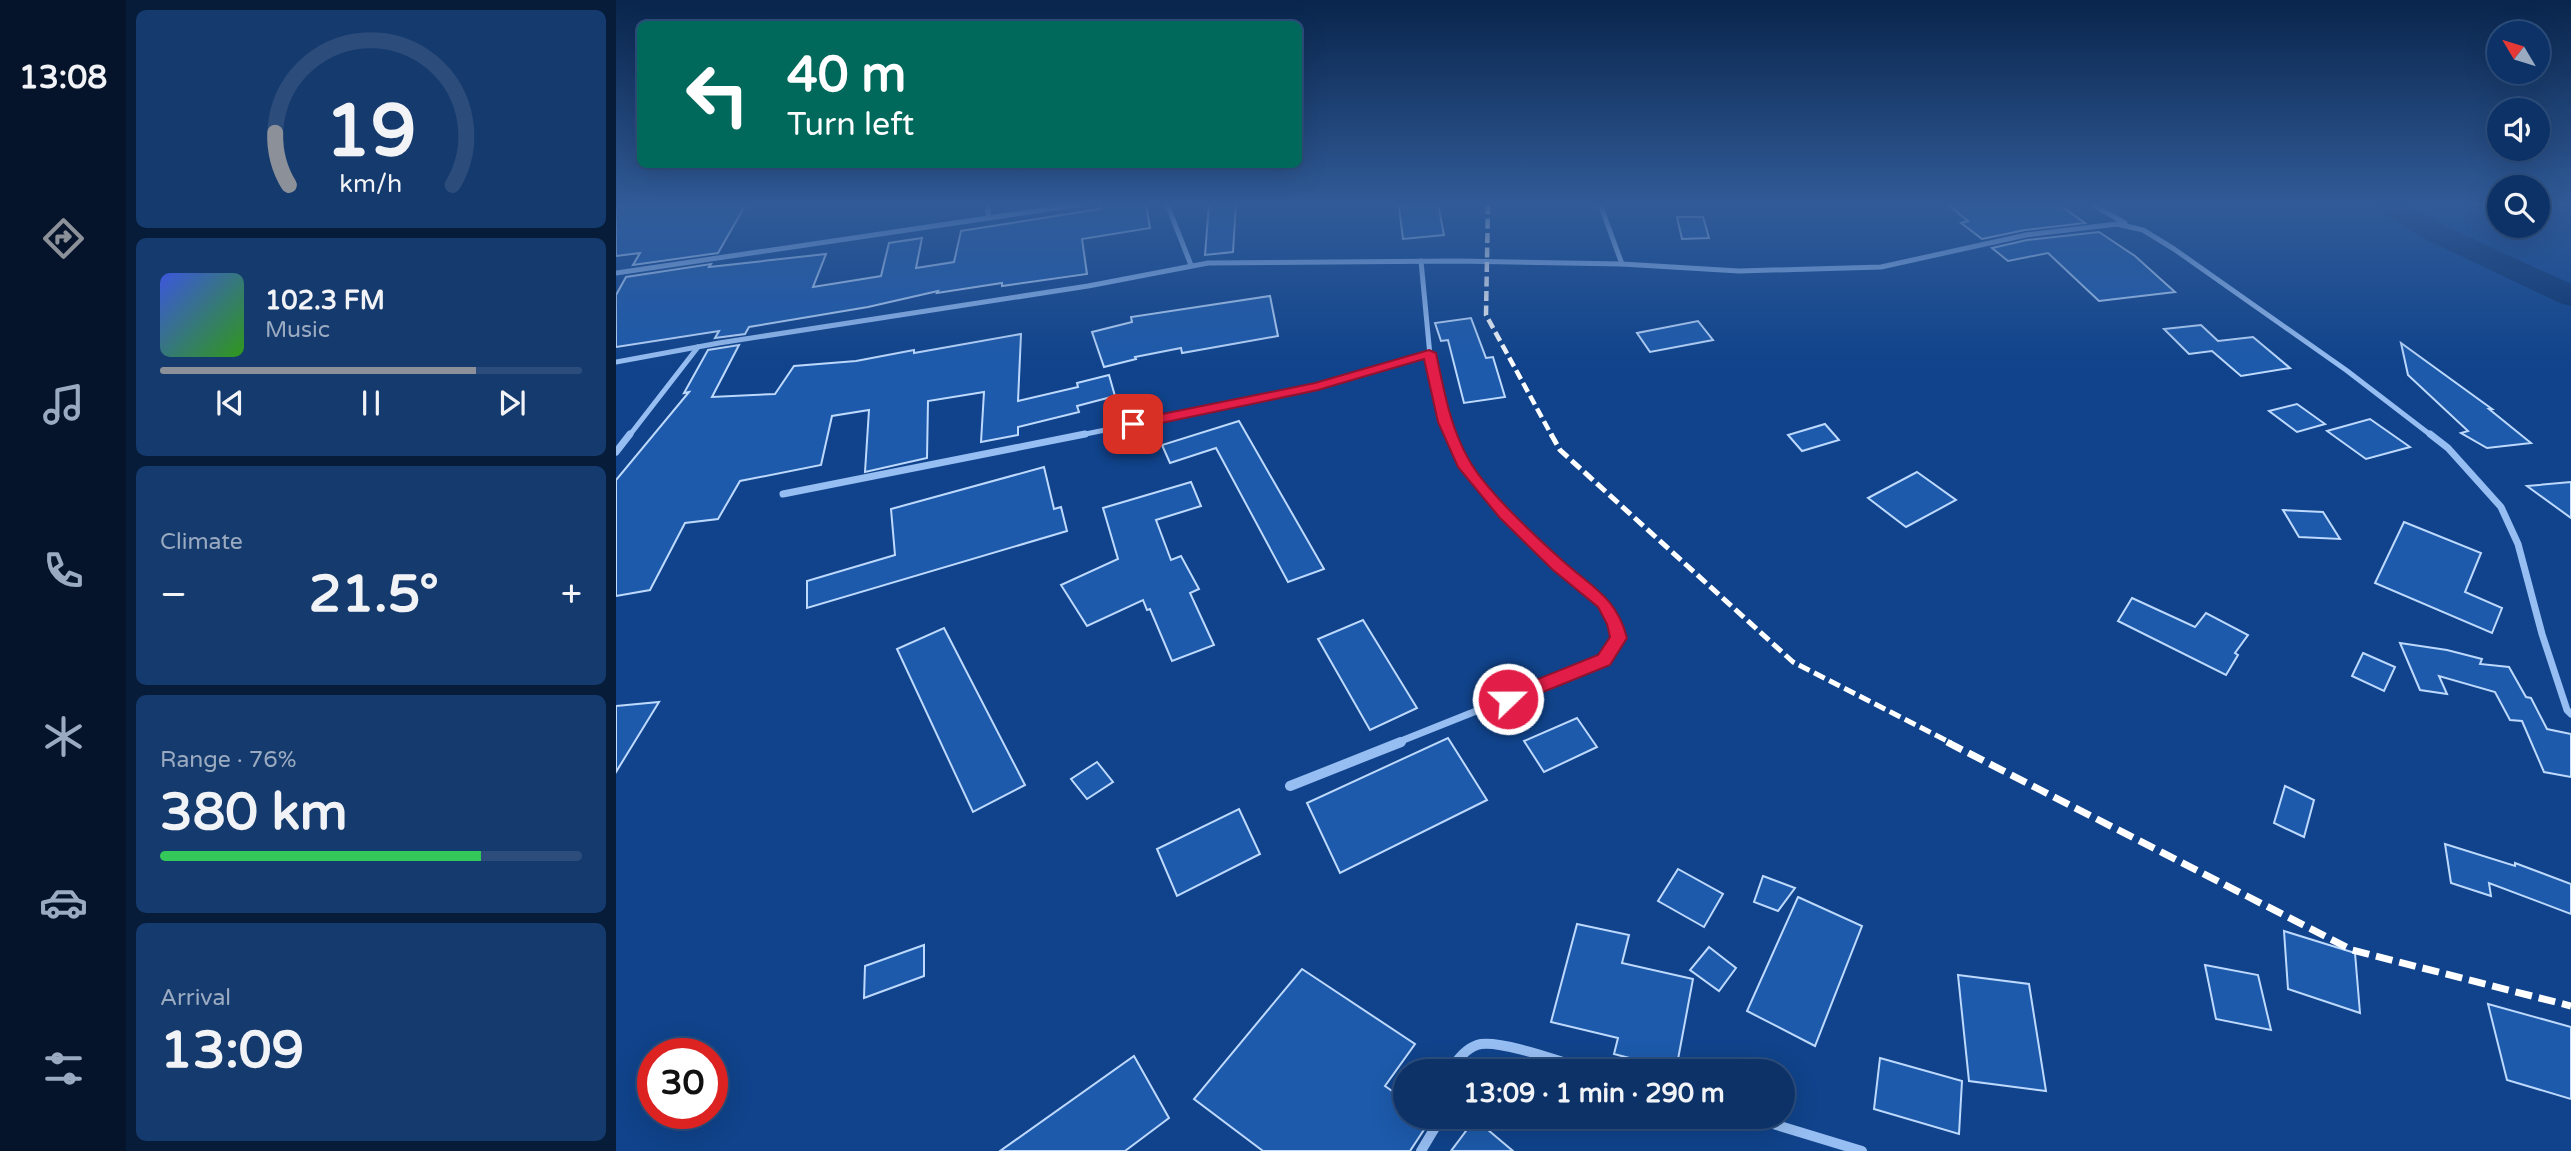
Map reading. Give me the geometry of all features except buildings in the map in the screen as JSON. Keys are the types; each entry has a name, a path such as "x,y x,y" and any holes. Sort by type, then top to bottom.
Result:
{"street":[{"path":"616,273 719,258"},
{"path":"1188,258 1191,265"},
{"path":"1620,258 1622,264"},
{"path":"616,362 1088,286 1191,265 1421,261 1622,264 1739,271 1881,267 1923,258"},
{"path":"2186,258 2335,362 2448,448 2501,507 2518,544 2542,634 2567,710 2571,714"},
{"path":"1290,786 1604,660 1619,638 1616,624 1604,603 1558,566 1505,514 1463,463 1445,422 1429,353 1421,261"},
{"path":"616,452 698,347"},
{"path":"783,494 1254,400 1318,386 1429,353"},
{"path":"1458,1059 1480,1044 1499,1042 1553,1059"},
{"path":"1421,1151 1434,1129"},
{"path":"1790,1129 1862,1151"}],"waterway":[{"path":"2489,258 2571,296"}],"railway":[{"path":"1487,258 1486,315 1552,436"},
{"path":"1551,434 1560,450 1793,662 1951,743"},
{"path":"1947,742 2352,950 2571,1006"}],"route":[{"path":"1133,424 1318,386 1429,353 1445,422 1463,463 1505,514 1558,566 1604,603 1616,624 1619,638 1604,660 1508,699"}]}
